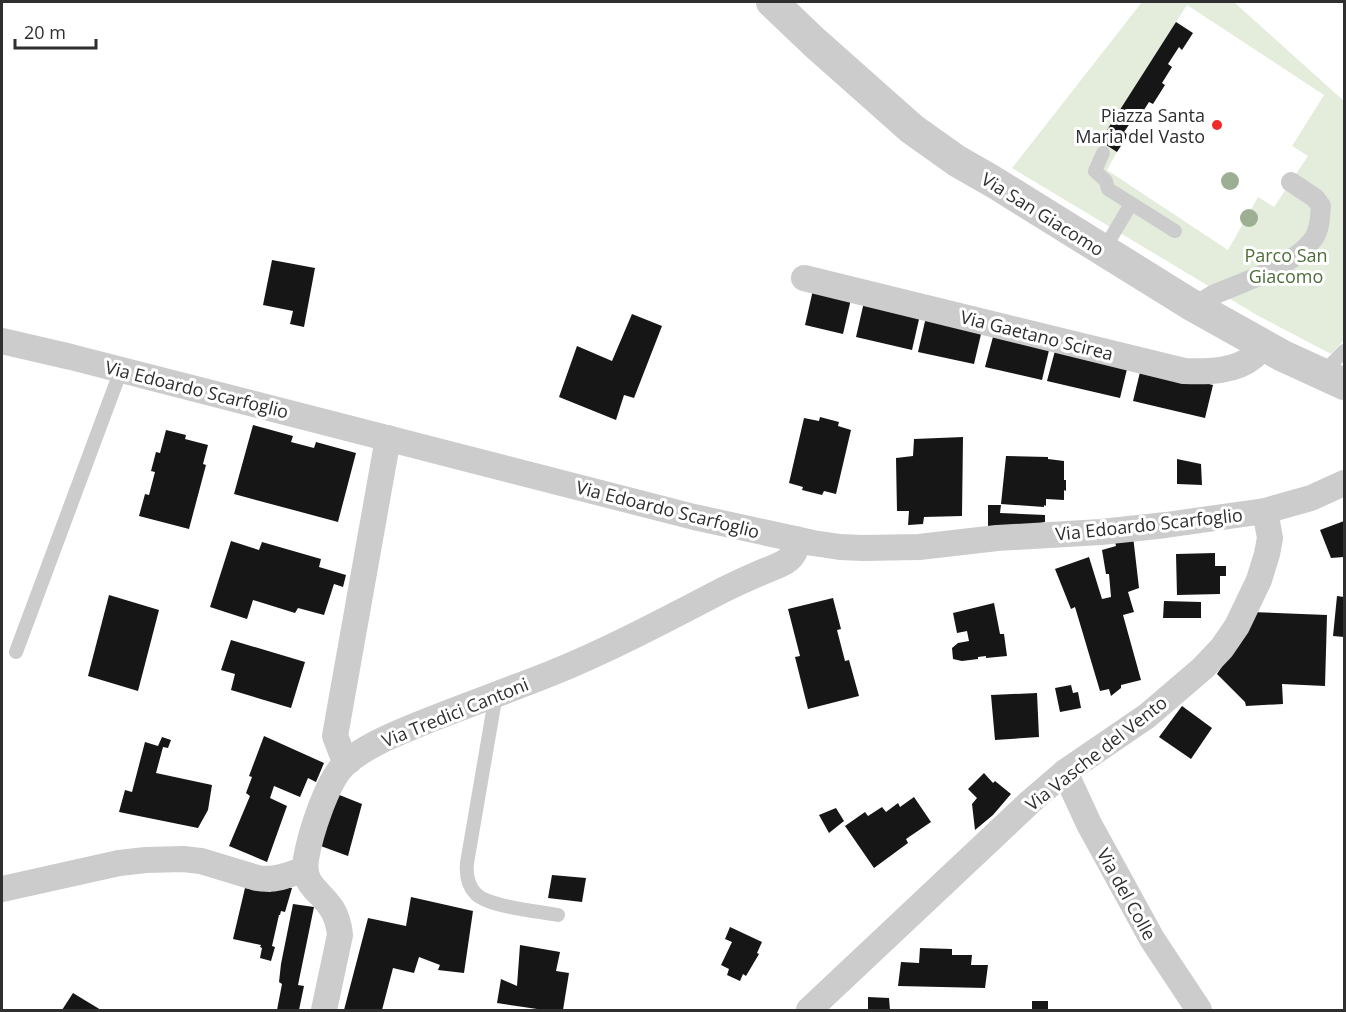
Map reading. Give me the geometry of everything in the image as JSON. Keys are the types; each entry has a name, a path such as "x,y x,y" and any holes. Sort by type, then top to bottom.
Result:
{"street":[{"name":"Via San Giacomo","path":"772,2 912,129 957,161 1198,309 1283,356 1333,379"},
{"path":"1198,309 1205,300 1213,295 1278,268 1314,239 1318,230 1321,206 1315,198 1291,182"},
{"name":"Via Gaetano Scirea","path":"804,279 1184,371 1202,372 1228,368 1253,357 1263,345"},
{"name":"Via Edoardo Scarfoglio","path":"2,341 694,517 850,548 919,547 997,538 1101,532 1155,526 1264,511 1311,498 1344,483"},
{"path":"349,761 342,754 335,736 388,438"},
{"name":"Via Vasche del Vento","path":"809,1011 1030,802 1065,772 1146,716 1203,669 1222,648 1236,626 1259,580 1270,538 1264,511"},
{"name":"Via Tredici Cantoni","path":"305,869 320,809 333,778 349,761 399,733 594,655 784,562 794,552 797,546 796,539"},
{"name":"Via del Colle","path":"1065,772 1089,824 1152,939 1199,1011"},
{"path":"2,889 119,863 146,860 201,861 266,879 282,878 305,869 310,885 333,909 339,926 340,934 324,1011"}],"lane":[{"path":"1103,153 1095,171 1106,181 1108,189 1175,231"},
{"path":"1103,251 1131,204"},
{"path":"1333,379 1344,351"},
{"path":"16,652 121,370"},
{"path":"496,694 467,863 469,882 476,894 487,901 558,915"}],"green space":[{"name":"Parco San Giacomo","path":"1142,2 1234,2 1344,101 1344,340 1331,354 1255,314 1012,168","holes":["1187,5 1324,95 1292,146 1308,156 1274,207 1258,197 1228,250 1107,170 1117,152 1100,141"]}],"building":[{"path":"1176,22 1193,33 1182,50 1179,47 1168,64 1172,67 1162,83 1165,85 1153,104 1149,102 1139,118 1135,116 1124,132 1128,135 1117,152 1100,141"},
{"path":"272,260 315,268 304,327 290,324 293,311 263,305"},
{"path":"813,290 851,299 843,334 805,325"},
{"path":"864,302 920,315 912,350 856,337"},
{"path":"632,314 662,326 634,398 624,395 616,420 559,397 577,346 612,361"},
{"path":"926,317 982,330 974,364 918,352"},
{"path":"994,333 1050,346 1042,380 985,367"},
{"path":"1056,347 1128,365 1120,398 1047,381"},
{"path":"1141,368 1213,385 1205,418 1133,401"},
{"path":"820,417 839,422 838,426 851,430 836,494 824,491 822,495 802,490 803,487 789,483 804,418 819,421"},
{"path":"253,425 293,436 291,442 314,448 316,442 356,453 338,522 234,494"},
{"path":"166,430 186,435 185,439 208,445 203,464 206,465 189,529 139,516 145,494 149,495 155,472 151,471 156,452 160,453"},
{"path":"963,437 962,516 924,517 923,524 908,525 909,511 897,511 896,458 913,456 914,439"},
{"path":"1006,456 1048,457 1048,459 1064,461 1066,491 1064,490 1064,500 1046,499 1044,507 1001,504"},
{"path":"1177,459 1201,464 1202,485 1177,484"},
{"path":"988,505 1001,505 1000,513 1045,515 1045,522 988,529"},
{"path":"1344,521 1344,557 1331,558 1320,530"},
{"path":"1133,536 1139,588 1128,592 1134,612 1123,615 1141,680 1121,685 1121,688 1111,696 1109,689 1100,691 1075,607 1071,609 1055,569 1089,557 1102,599 1111,597 1109,574 1106,574 1102,550 1116,546 1114,538"},
{"path":"231,541 259,550 262,542 321,559 319,567 346,575 343,587 334,584 324,615 298,608 295,613 253,600 247,619 210,607"},
{"path":"1215,553 1215,566 1226,566 1226,576 1220,576 1220,594 1177,595 1176,554"},
{"path":"109,595 159,610 138,691 88,676"},
{"path":"1337,596 1344,597 1344,637 1333,636"},
{"path":"833,598 841,629 837,630 845,661 849,660 859,696 808,709 795,657 800,656 788,609"},
{"path":"1164,601 1201,602 1201,618 1163,618"},
{"path":"994,603 1000,634 1004,634 1007,656 986,658 986,656 962,661 953,659 952,648 958,643 969,641 967,631 957,633 953,613"},
{"path":"1251,612 1327,615 1325,686 1282,684 1283,704 1246,706 1245,702 1217,674 1238,642"},
{"path":"231,640 305,662 291,708 231,690 235,674 221,670"},
{"path":"1071,685 1073,693 1078,692 1081,708 1060,712 1055,688"},
{"path":"1037,693 1039,737 995,740 991,695"},
{"path":"1182,706 1212,728 1191,759 1159,737"},
{"path":"264,736 324,763 316,782 308,778 300,797 274,786 270,798 287,806 267,862 229,846 250,796 246,793 252,777 249,776"},
{"path":"162,737 171,740 168,748 163,747 156,773 212,785 208,810 198,828 119,812 125,790 132,792 145,742 158,746"},
{"path":"984,773 993,783 995,781 1011,794 993,815 975,830 972,804 977,798 968,789"},
{"path":"337,794 362,804 348,856 318,845"},
{"path":"914,797 931,822 906,839 908,843 874,868 845,826 865,812 868,816 882,807 886,812 898,803 900,807"},
{"path":"836,808 844,821 829,833 819,815"},
{"path":"552,875 586,878 582,902 548,898"},
{"path":"272,884 292,888 285,912 281,911 279,915 271,961 260,958 261,945 233,939 245,888 271,892"},
{"path":"411,897 473,911 464,973 438,970 440,965 419,957 414,973 393,968 382,1010 344,1010 368,918 406,926"},
{"path":"293,904 314,907 298,985 304,986 299,1010 277,1010 282,984 279,982 281,964"},
{"path":"730,927 762,942 757,953 759,954 746,976 743,974 740,981 727,975 729,969 721,965 732,942 725,939"},
{"path":"520,945 560,952 556,971 569,973 563,1010 544,1010 497,1003 501,979 517,986"},
{"path":"920,948 952,949 952,955 972,955 971,965 988,965 985,988 898,986 901,962 919,963"},
{"path":"73,993 101,1010 62,1010"},
{"path":"868,997 889,998 890,1010 868,1010"},
{"path":"1032,1001 1048,1001 1048,1010 1032,1010"}],"place":[{"name":"Piazza Santa Maria del Vasto","path":"1217,125"}]}
